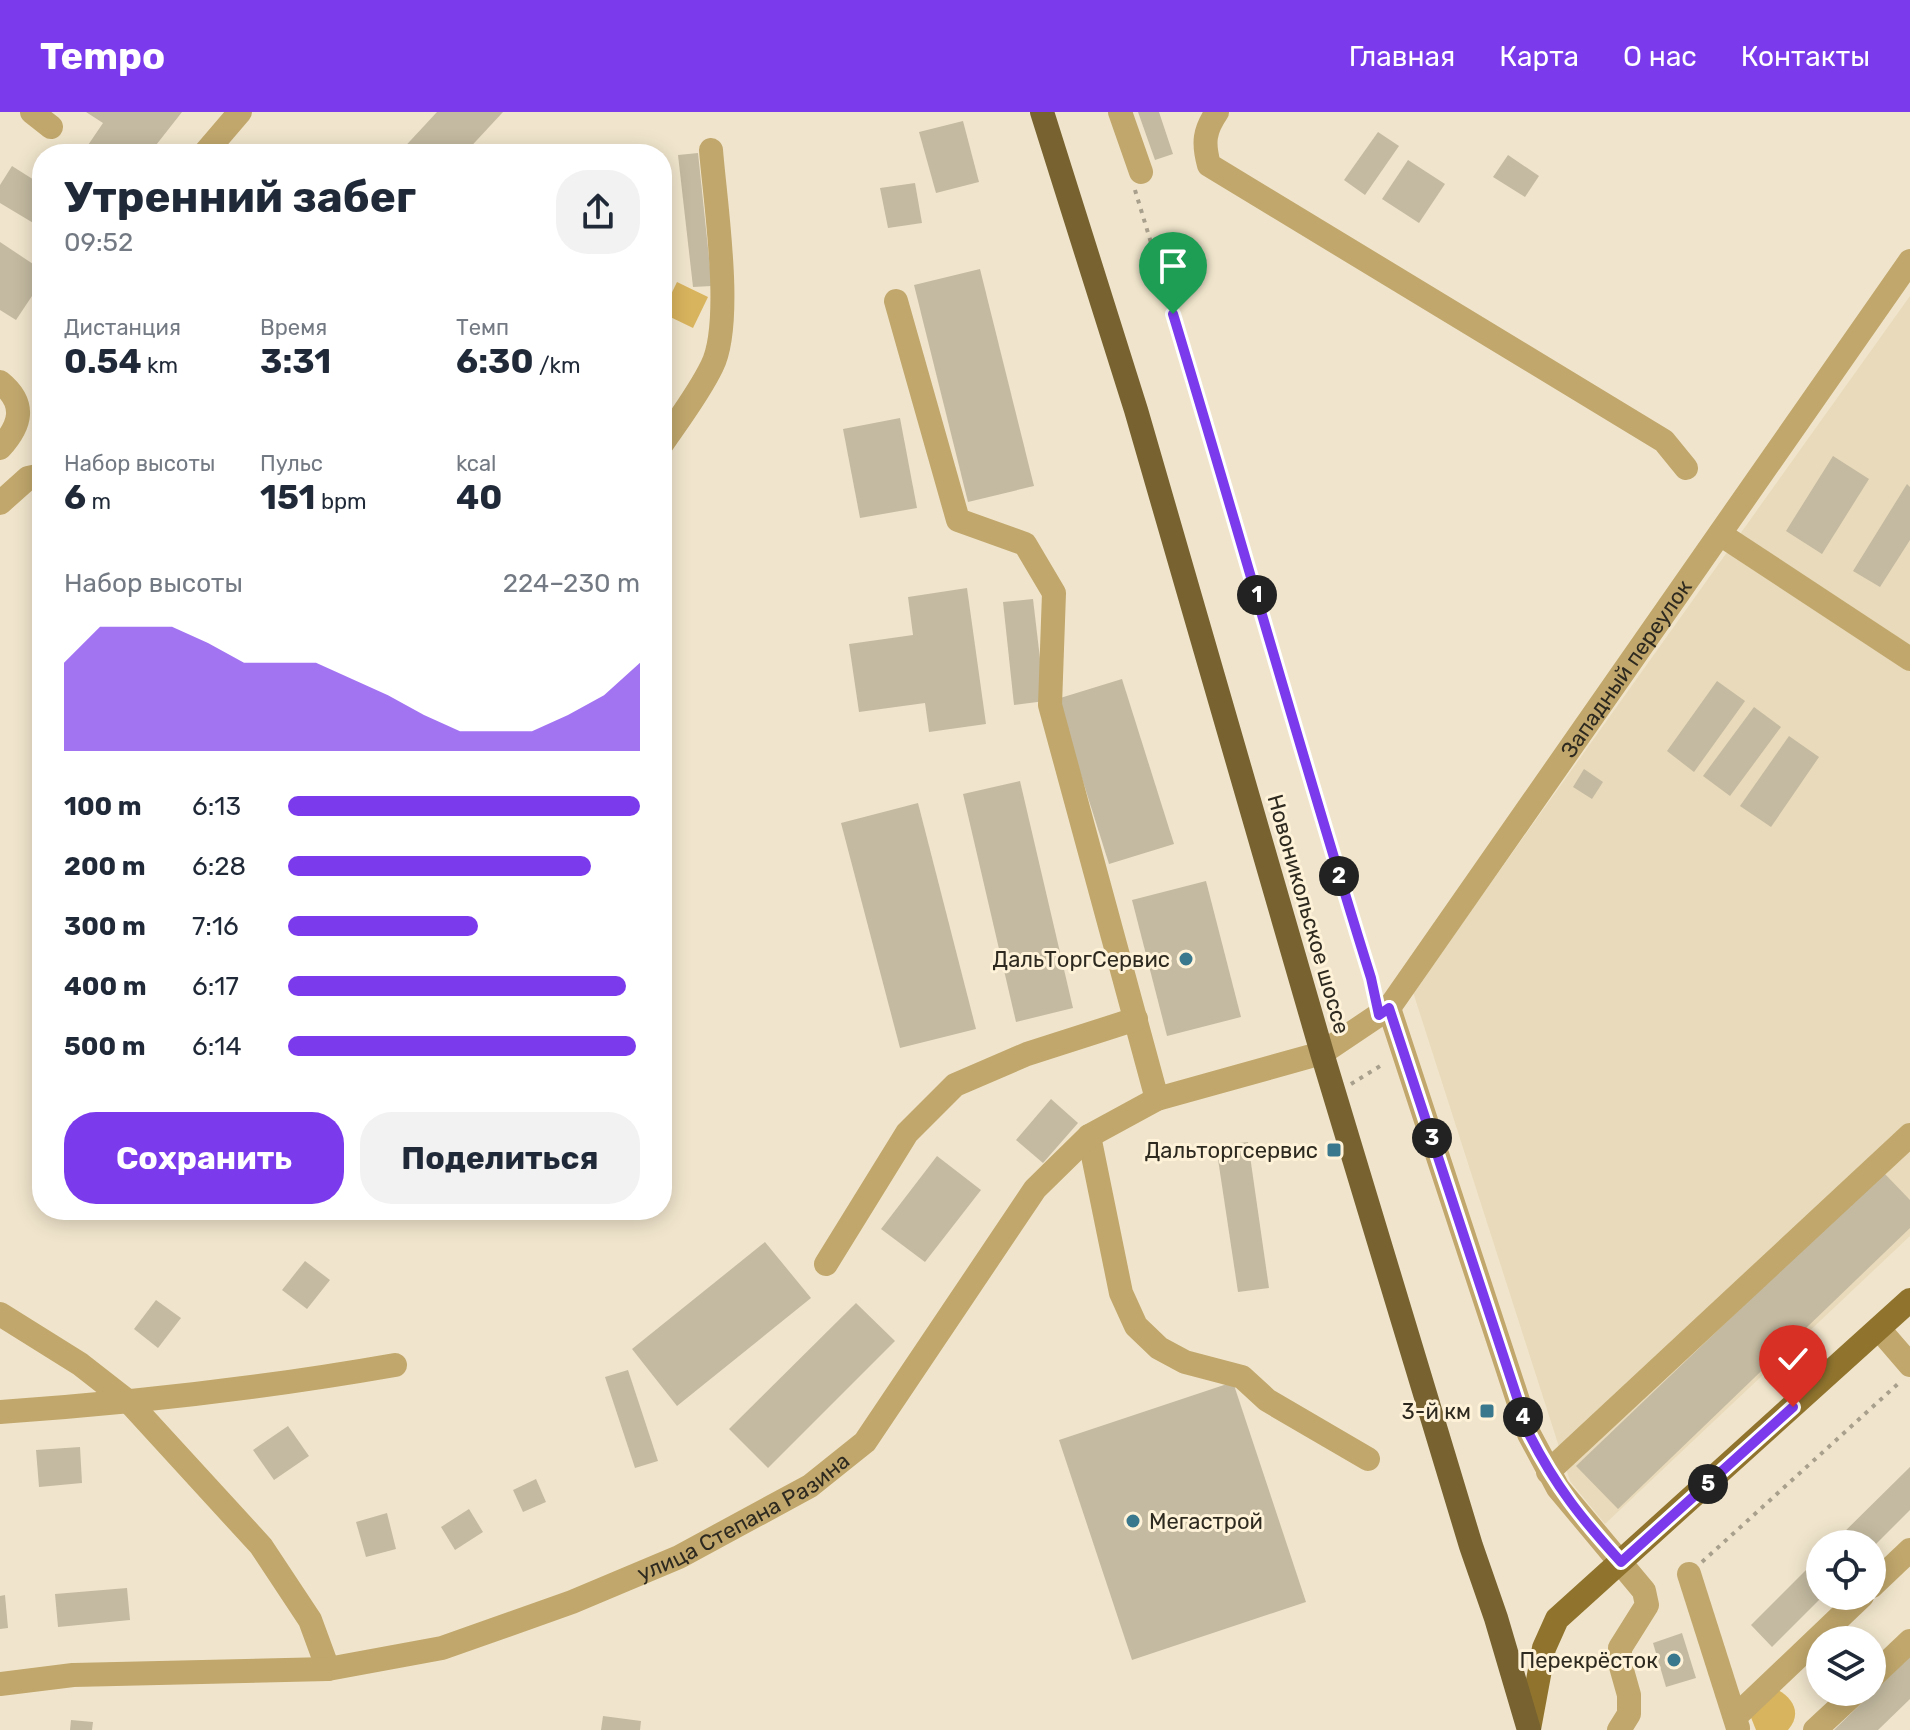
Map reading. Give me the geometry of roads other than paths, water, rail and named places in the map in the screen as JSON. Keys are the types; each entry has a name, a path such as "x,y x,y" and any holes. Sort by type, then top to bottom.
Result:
{"highway":[{"name":"Новоникольское шоссе","path":"1042,112 1136,410 1322,1053 1529,1729"}],"main road":[{"path":"1529,1729 1544,1648 1557,1619 1910,1300"}],"street":[{"path":"213,144 240,112"},
{"path":"1120,112 1136,177"},
{"path":"1217,112 1206,127 1204,146 1209,165 1664,441 1686,468"},
{"path":"672,428 713,364 721,336 722,278 711,150"},
{"name":"Западный переулок","path":"1322,1053 1384,1011 1910,261"},
{"path":"896,301 958,520 1025,544 1054,593 1050,705 1157,1099"},
{"path":"0,382 9,389 18,407 19,418 14,433 0,448"},
{"path":"0,503 32,477"},
{"path":"1720,534 1910,659"},
{"path":"1384,1011 1529,1434 1548,1472 1583,1520 1644,1591 1647,1605 1620,1648 1620,1663 1629,1695 1629,1714 1619,1730"},
{"path":"826,1264 907,1133 955,1085 1027,1054 1136,1019"},
{"name":"улица Степана Разина","path":"0,1684 73,1675 328,1669 442,1648 572,1602 679,1557 810,1486 865,1442 1035,1189 1089,1136 1157,1099 1322,1053"},
{"path":"1548,1472 1910,1135"},
{"path":"1089,1136 1121,1293 1136,1326 1159,1348 1185,1362 1242,1377 1267,1400 1368,1459"},
{"path":"0,1314 80,1364 130,1403 261,1546 310,1620 328,1669"},
{"path":"1879,1329 1910,1365"},
{"path":"0,1412 130,1403 306,1381 395,1365"},
{"path":"1886,1573 1910,1550"},
{"path":"1689,1574 1737,1724 1848,1610"},
{"path":"1886,1664 1910,1641"},
{"path":"1815,1730 1841,1706"}],"place":[{"name":"ДальТоргСервис","path":"1186,959"},
{"name":"Дальторгсервис","path":"1334,1150"},
{"name":"3-й км","path":"1487,1411"},
{"name":"Мегастрой","path":"1133,1521"},
{"name":"Перекрёсток","path":"1674,1660"}]}
